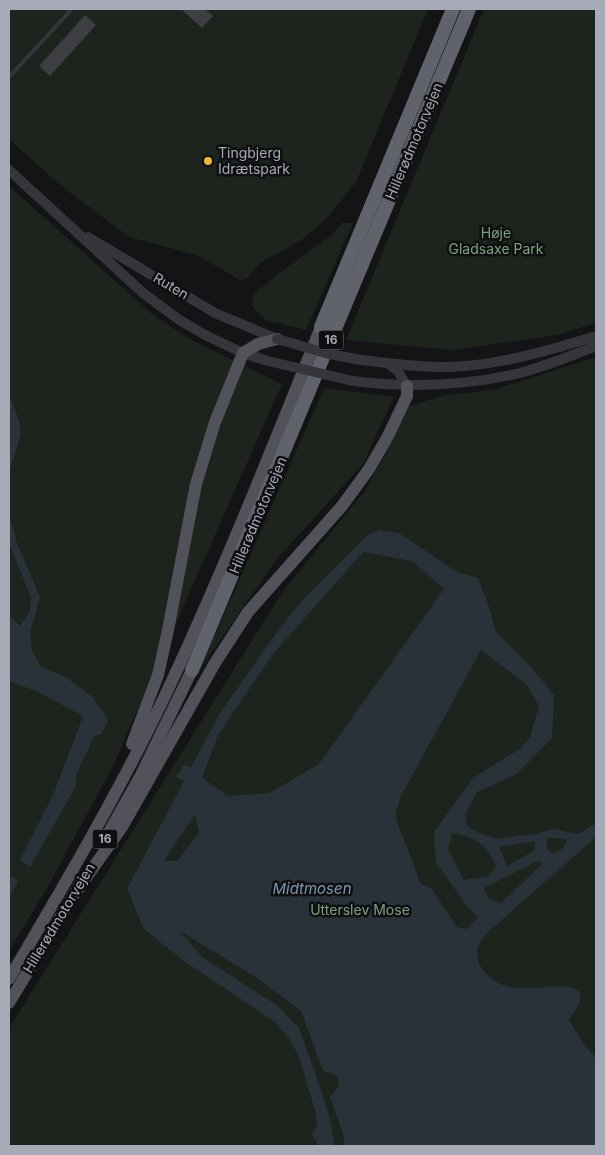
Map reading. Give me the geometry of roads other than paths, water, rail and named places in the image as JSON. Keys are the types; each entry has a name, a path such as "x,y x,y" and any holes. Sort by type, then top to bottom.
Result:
{"highway":[{"name":"Hillerødmotorvejen","path":"321,327 453,9"},
{"name":"Hillerødmotorvejen","path":"192,670 469,9"}],"main road":[{"name":"Hillerødmotorvejen","path":"9,979 114,794 163,699 229,554 321,327"},
{"path":"114,794 158,675 196,484 216,422 243,353 258,344 277,340"},
{"path":"78,889 122,827 215,663 248,612 342,506 369,469 388,436 407,396 407,386"},
{"name":"Hillerødmotorvejen","path":"9,1003 78,889 140,777 192,670"}],"street":[{"name":"Ruten","path":"9,170 143,293 178,320 204,335 243,353 268,361 353,381 407,386 450,384 522,372 596,346"},
{"name":"Ruten","path":"68,225 215,313 277,340 329,354 388,363 464,366 552,350 596,336"},
{"path":"388,363 398,371 407,386"}],"lane":[{"path":"9,78 72,9"}],"water":[{"path":"9,394 19,420 21,435 9,472"},
{"path":"9,513 17,543 40,597 30,633 32,651 41,667 64,676 92,696 108,720 101,735 95,735 77,772 75,788 30,867 20,860 54,793 83,716 36,691 9,681 9,615 20,626 30,611 31,597 9,544"},
{"name":"Midtmosen","path":"380,530 399,533 457,572 478,578 496,632 530,666 554,695 552,738 517,774 477,792 465,814 467,826 479,833 498,839 534,834 553,829 579,834 596,823 596,837 490,930 478,947 477,957 481,967 492,979 505,986 533,988 560,986 571,987 580,992 579,1004 569,1020 583,1043 596,1058 596,1146 343,1146 344,1137 330,1097 339,1086 337,1076 323,1071 301,1011 257,978 180,931 201,956 276,1004 299,1028 331,1123 334,1146 319,1146 312,1135 317,1125 316,1114 299,1057 289,1038 275,1022 184,961 144,929 127,889 184,781 176,777 184,765 191,767 220,713 298,605 369,534","holes":["363,552 412,561 444,589 319,764 270,793 228,796 202,778 218,735 273,654","481,650 527,685 539,706 530,737 521,748 473,778 434,832 436,862 466,905 478,917 467,929 457,927 432,889 421,884 396,819 396,811 401,796","195,814 199,833 177,861 164,861","452,833 467,836 480,843 490,854 496,867 489,876 464,880 448,849","547,838 567,840 562,849 553,854 547,848","535,841 535,850 507,866 499,847","539,860 542,864 501,903 488,898 484,888"]},
{"path":"12,876 18,882 9,897 9,879"}],"place":[{"name":"Tingbjerg Idrætspark","path":"208,161"}],"park label":[{"name":"Høje Gladsaxe Park","path":"496,242"},
{"name":"Utterslev Mose","path":"360,910"}]}
